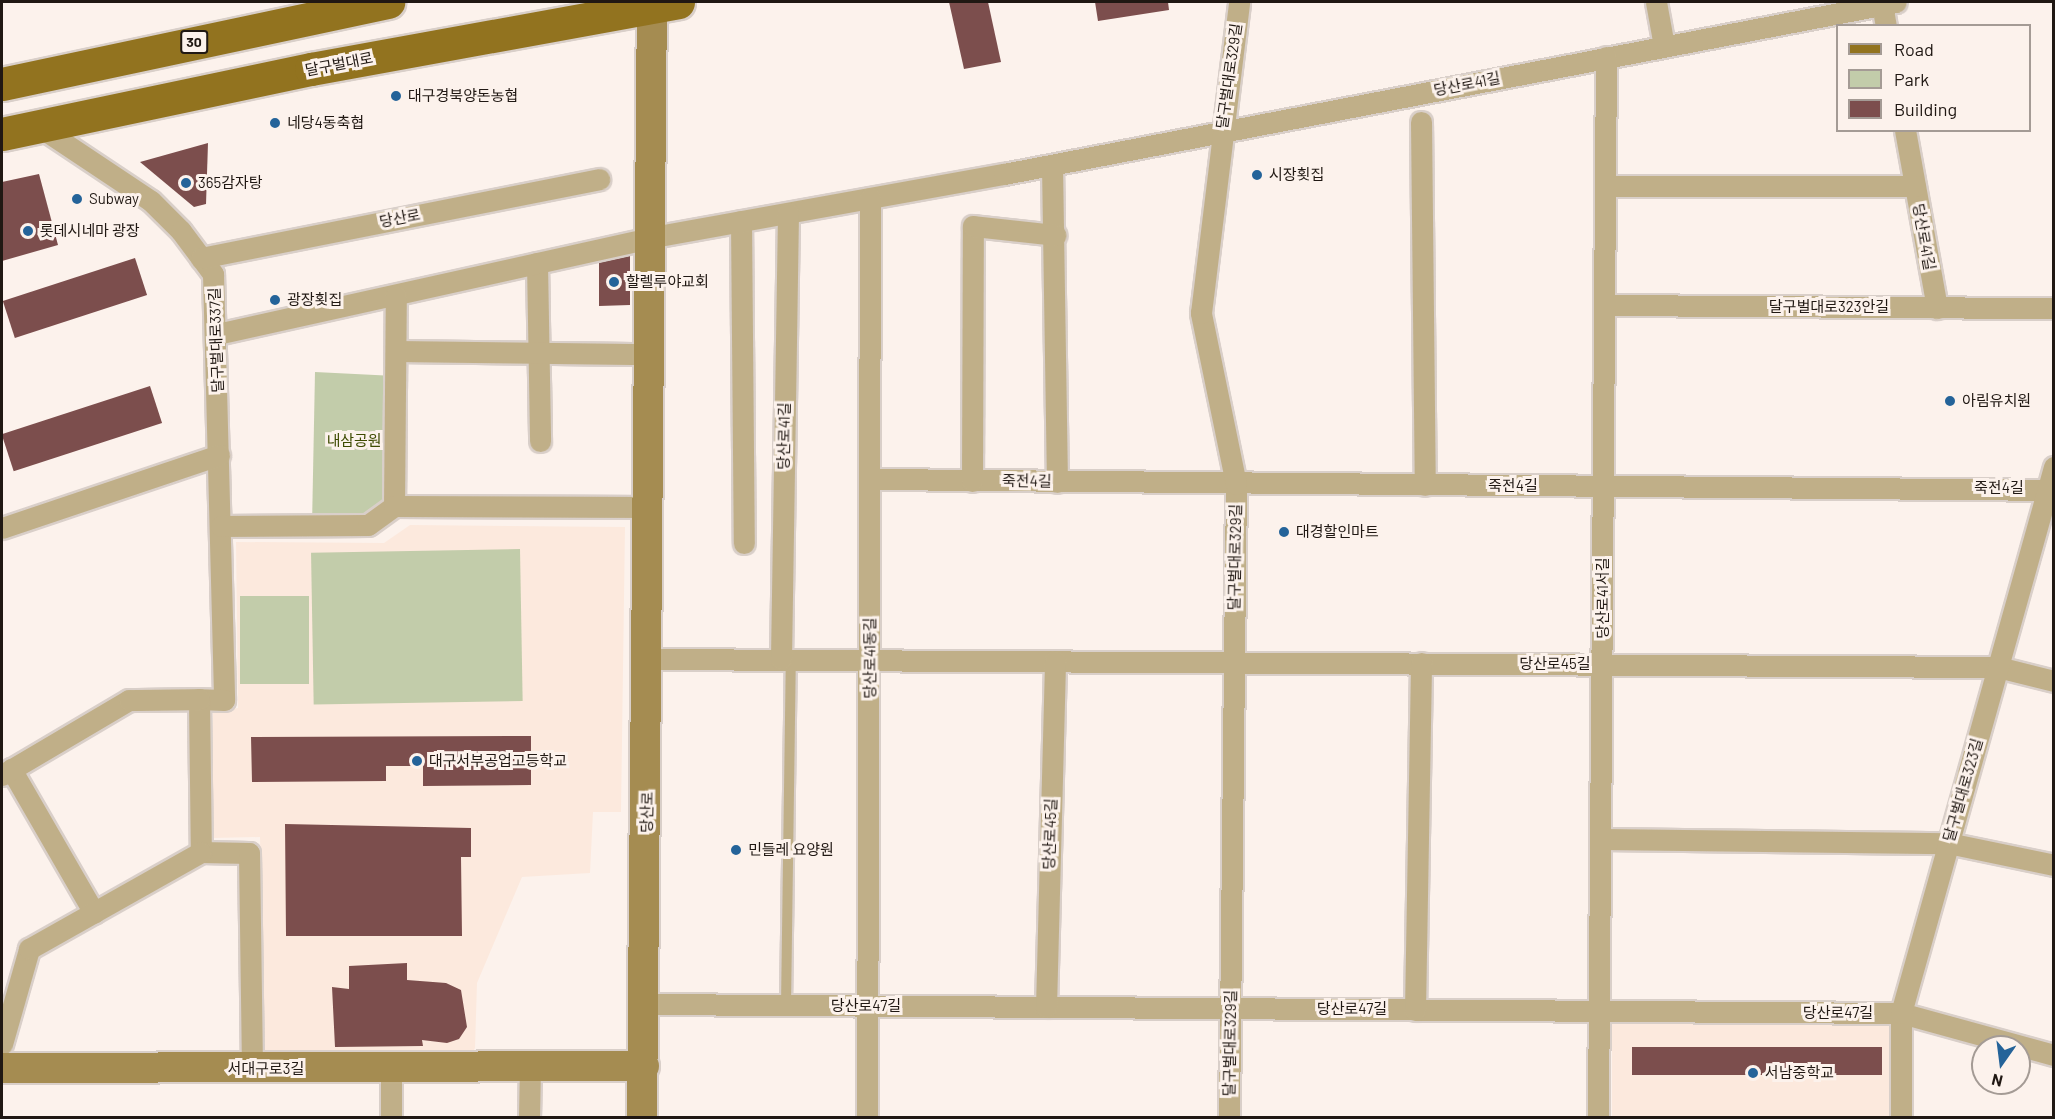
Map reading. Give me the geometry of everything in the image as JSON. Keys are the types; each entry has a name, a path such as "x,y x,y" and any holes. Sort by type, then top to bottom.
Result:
{"main road":[{"name":"30","path":"2,84 353,4 388,2"},
{"path":"501,32 514,10 547,2"},
{"name":"달구벌대로","path":"2,134 501,32 661,3"},
{"name":"당산로","path":"642,1118 653,237 661,3"},
{"name":"서대구로3길","path":"2,1068 644,1066"}],"street":[{"name":"달구벌대로329길","path":"1230,1118 1236,484 1201,313 1239,2"},
{"path":"1656,2 1664,46"},
{"name":"당산로41길","path":"653,237 1052,165 1889,3 1886,24"},
{"name":"당산로41서길","path":"1598,1118 1595,1012 1602,838 1606,57"},
{"path":"1421,122 1425,485"},
{"name":"달구벌대로337길","path":"40,127 151,201 213,274 218,334 224,700 199,699"},
{"name":"당산로41길","path":"1905,132 1937,308"},
{"path":"1052,165 1056,235 1057,482"},
{"name":"당산로","path":"201,258 599,179"},
{"path":"1606,186 1915,186"},
{"name":"당산로41동길","path":"867,1118 872,479 870,198"},
{"name":"당산로41길","path":"786,659 788,213"},
{"path":"741,221 744,543"},
{"path":"972,481 973,226 1056,235"},
{"path":"218,334 653,237"},
{"path":"537,263 540,441"},
{"path":"394,506 396,296"},
{"name":"달구벌대로323안길","path":"1605,305 2054,308"},
{"path":"396,351 652,354"},
{"path":"2,528 219,455"},
{"name":"달구벌대로323길","path":"1901,1118 1901,1013 2050,490 2054,467"},
{"name":"죽전4길","path":"872,479 2050,490"},
{"path":"220,526 368,525 394,506 651,507"},
{"name":"당산로45길","path":"649,658 1998,667 2054,681"},
{"name":"당산로45길","path":"1046,1007 1055,661"},
{"path":"1415,1010 1421,663"},
{"path":"94,913 6,772 129,700 199,699 201,852"},
{"path":"1602,838 1948,843 2054,865"},
{"path":"2,1044 29,949 201,852 249,853 252,1069"},
{"name":"당산로47길","path":"645,1004 1901,1013 2054,1055"},
{"path":"529,1118 530,1067"},
{"path":"391,1068 391,1118"}],"lane":[{"path":"786,659 786,1005"}],"shaded area":[{"name":"대구서부공업고등학교","path":"410,525 625,527 621,812 593,812 590,873 522,877 477,983 475,1048 468,1060 271,1059 264,1051 260,837 213,838 213,711 238,708 236,542 384,543"},
{"name":"서남중학교","path":"1612,1023 1894,1023 1894,1117 1612,1117"}],"green space":[{"name":"내삼공원","path":"315,372 395,376 394,506 368,525 312,526"},
{"path":"520,549 523,701 314,705 311,553"},
{"path":"240,596 309,596 309,684 240,684"}],"building":[{"path":"949,2 988,2 1001,62 964,69"},
{"path":"1095,2 1168,2 1169,10 1098,21"},
{"name":"365감자탕","path":"208,143 206,204 194,207 140,162"},
{"name":"롯데시네마 광장","path":"39,174 58,245 2,261 2,182"},
{"name":"할렐루야교회","path":"630,255 630,305 599,306 599,262"},
{"path":"135,258 147,295 15,338 3,301"},
{"path":"150,386 162,423 14,471 2,434"},
{"path":"531,736 531,785 423,786 423,766 386,766 386,781 252,782 251,737"},
{"path":"285,824 471,828 471,857 461,857 462,936 286,936"},
{"path":"407,963 407,980 446,983 461,990 467,1027 459,1039 447,1043 422,1040 423,1046 335,1047 332,987 349,989 349,966"},
{"path":"1632,1047 1882,1047 1882,1075 1632,1075"}],"place":[{"name":"대구경북양돈농협","path":"396,96"},
{"name":"네당4동축협","path":"275,123"},
{"name":"시장횟집","path":"1257,175"},
{"name":"365감자탕","path":"186,183"},
{"name":"Subway","path":"77,199"},
{"name":"롯데시네마 광장","path":"28,231"},
{"name":"할렐루야교회","path":"614,282"},
{"name":"광장횟집","path":"275,300"},
{"name":"아림유치원","path":"1950,401"},
{"name":"대경할인마트","path":"1284,532"},
{"name":"대구서부공업고등학교","path":"417,761"},
{"name":"민들레 요양원","path":"736,850"},
{"name":"서남중학교","path":"1753,1073"}]}
